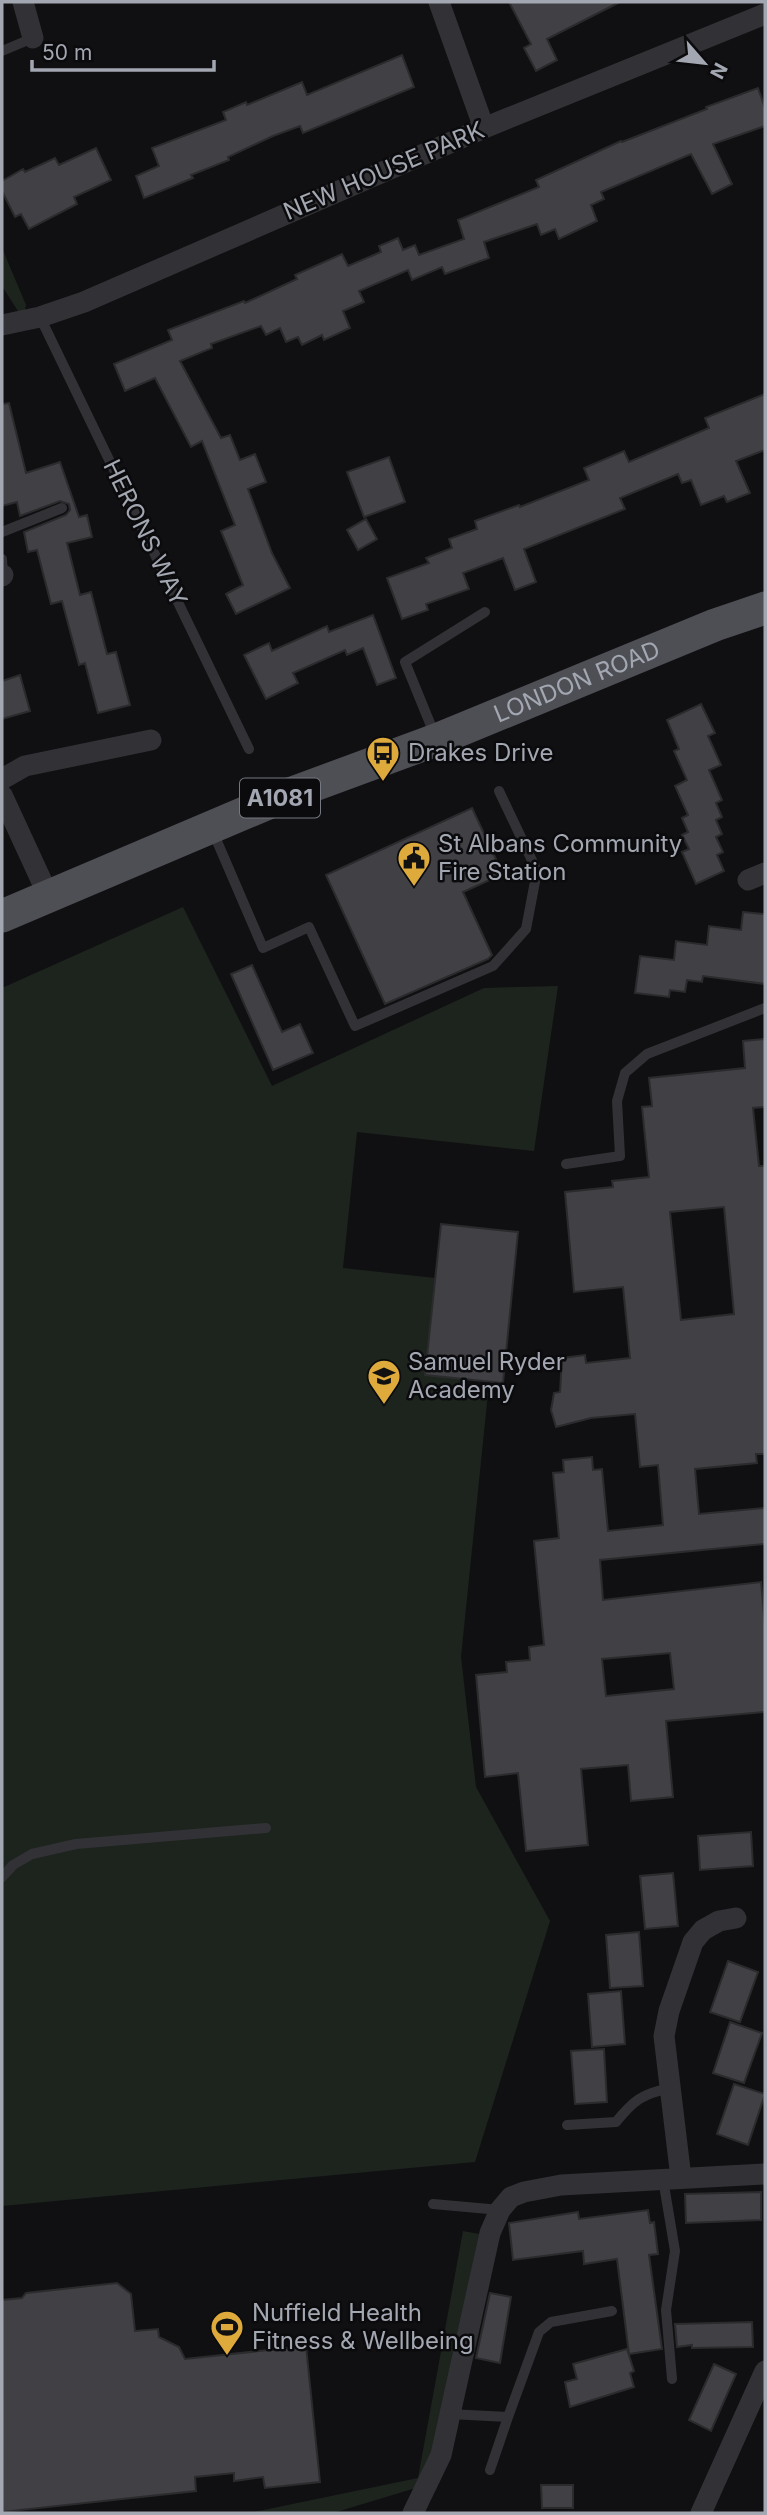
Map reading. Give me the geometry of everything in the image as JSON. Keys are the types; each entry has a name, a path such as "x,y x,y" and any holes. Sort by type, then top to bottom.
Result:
{"main road":[{"name":"LONDON ROAD","path":"2,916 287,795 436,740 704,630 765,608"}],"street":[{"path":"23,2 33,38"},
{"path":"439,2 484,128"},
{"name":"NEW HOUSE PARK","path":"2,325 40,317 85,302 484,128 765,14"},
{"path":"2,779 25,766 151,740"},
{"path":"2,795 49,897"},
{"path":"672,2179 670,2088 664,2036 668,2011 693,1942 703,1930 719,1920 736,1918"},
{"path":"413,2513 441,2455 491,2233 500,2210 511,2197 561,2185 765,2174"},
{"path":"701,2513 765,2371"}],"lane":[{"path":"2,51 33,38"},
{"name":"HERONS WAY","path":"40,317 249,749"},
{"path":"2,532 62,508"},
{"path":"436,740 405,662 485,612"},
{"path":"211,826 263,948 309,927 355,1026 493,966 526,929 537,871 499,791"},
{"path":"566,1164 620,1156 617,1101 625,1073 647,1054 765,1008"},
{"path":"2,1877 13,1865 32,1854 76,1844 266,1828"},
{"path":"566,2125 616,2122 633,2102 649,2092 670,2088"},
{"path":"672,2179 675,2251 666,2310 672,2379"},
{"path":"433,2204 500,2210"},
{"path":"490,2470 539,2332 551,2322 612,2311"},
{"path":"449,2414 508,2417"}],"shaded area":[{"path":"2,248 26,305 23,319 2,286"},
{"name":"Samuel Ryder Academy","path":"183,907 272,1086 484,988 558,986 534,1151 357,1132 343,1268 435,1278 426,1375 463,1379 461,1390 488,1393 461,1657 476,1787 550,1921 475,2162 2,2206 2,988"},
{"path":"463,2231 479,2234 432,2465 419,2487 333,2513 249,2513 418,2478"}],"building":[{"path":"509,2 620,2 547,39 557,60 536,71 524,48 531,44"},
{"path":"402,55 414,87 303,133 300,126 273,136 228,157 229,160 191,175 193,178 144,198 136,176 159,166 152,148 226,120 223,112 246,102 247,105 302,82 307,95"},
{"path":"758,88 765,108 765,126 713,144 732,184 712,194 691,154 601,192 604,199 591,205 597,221 559,239 555,229 541,235 537,224 484,242 489,258 445,274 442,267 412,280 408,270 359,291 364,302 343,311 350,328 324,340 322,335 302,345 298,337 286,342 280,328 266,335 261,326 211,344 212,348 180,361 221,438 230,435 240,460 255,454 266,482 248,489 272,553 290,588 236,614 226,594 243,585 221,531 235,525 202,441 191,447 155,378 125,391 114,364 172,340 168,330 244,301 245,303 297,279 295,275 342,254 348,266 381,252 379,246 398,238 403,250 415,245 419,255 464,239 458,220 539,187 536,180 621,141"},
{"path":"96,148 111,180 74,197 77,204 29,229 21,214 15,217 2,191 2,181 23,169 25,172 55,158 59,165"},
{"path":"765,394 765,450 736,461 750,493 727,502 724,496 701,505 691,480 682,483 678,474 620,498 625,509 524,549 536,582 515,590 503,558 463,573 469,589 426,604 428,610 402,619 387,578 429,563 426,558 452,548 449,539 477,529 475,521 589,480 584,468 624,451 629,462 709,428 705,418"},
{"path":"9,403 26,473 60,462 79,517 87,515 92,537 67,543 80,595 91,592 107,654 116,652 130,705 98,713 85,663 79,665 62,601 51,604 37,550 28,552 24,532 66,515 70,510 69,504 60,501 20,516 17,502 2,506 2,404"},
{"path":"389,457 405,502 364,517 347,472"},
{"path":"366,519 377,539 358,550 347,530"},
{"path":"373,615 396,678 377,685 363,648 347,655 345,650 293,673 298,683 266,699 244,655 269,643 272,651 327,626 329,632"},
{"path":"20,675 30,711 2,719 2,681"},
{"path":"701,704 715,733 708,736 721,765 709,770 722,800 716,803 722,817 716,820 722,834 716,837 723,852 717,855 724,871 696,884 682,852 689,849 682,835 688,832 682,818 688,815 675,786 687,780 674,751 679,749 667,720"},
{"path":"472,808 503,874 463,892 492,955 385,1004 326,875"},
{"path":"743,912 765,914 765,984 703,976 702,982 687,980 685,992 670,990 669,997 635,993 640,956 674,960 676,941 707,945 709,926 741,930"},
{"path":"252,965 282,1032 300,1024 313,1053 273,1070 231,974"},
{"path":"765,1039 765,1107 753,1108 759,1166 765,1166 765,1454 756,1454 757,1463 695,1469 699,1514 765,1508 765,1544 600,1560 603,1600 761,1582 765,1625 765,1712 666,1721 673,1797 631,1801 628,1765 581,1769 588,1845 526,1851 518,1773 485,1777 476,1675 507,1672 506,1662 530,1660 529,1647 544,1645 534,1541 559,1538 553,1473 564,1472 563,1460 592,1457 593,1470 602,1469 608,1531 663,1525 658,1465 640,1467 635,1414 591,1418 556,1427 551,1410 554,1393 560,1392 562,1358 585,1355 586,1363 630,1358 623,1287 574,1292 565,1192 613,1187 612,1181 649,1177 642,1107 652,1106 649,1078 745,1068 743,1041","holes":["724,1207 734,1314 681,1320 670,1212","670,1653 674,1689 606,1696 602,1659"]},
{"path":"441,1224 518,1232 503,1383 425,1375"},
{"path":"751,1832 753,1866 700,1870 698,1836"},
{"path":"673,1873 678,1926 645,1929 640,1876"},
{"path":"639,1932 643,1986 610,1988 606,1935"},
{"path":"728,1961 758,1972 740,2022 710,2012"},
{"path":"621,1991 625,2044 592,2047 588,1994"},
{"path":"730,2022 762,2033 744,2083 713,2073"},
{"path":"604,2049 607,2102 575,2104 571,2051"},
{"path":"734,2084 765,2094 748,2145 717,2134"},
{"path":"761,2192 761,2220 686,2223 685,2194"},
{"path":"648,2210 650,2223 654,2222 658,2254 649,2255 662,2349 629,2354 617,2259 584,2264 583,2251 513,2260 509,2223 578,2212 579,2219"},
{"path":"117,2283 131,2294 135,2331 158,2329 159,2337 179,2347 185,2359 306,2346 320,2482 265,2488 263,2477 234,2481 234,2473 195,2477 196,2491 2,2512 2,2300 22,2298 26,2293"},
{"path":"490,2293 511,2297 500,2363 476,2358"},
{"path":"752,2322 753,2347 677,2347 675,2324"},
{"path":"627,2349 634,2371 630,2373 634,2387 570,2407 565,2382 577,2379 573,2364"},
{"path":"714,2364 736,2374 711,2431 689,2420"},
{"path":"541,2485 573,2485 573,2508 542,2508"}],"place":[{"name":"Drakes Drive","path":"383,783"},
{"name":"St Albans Community Fire Station","path":"414,888"},
{"name":"Samuel Ryder Academy","path":"384,1406"},
{"name":"Nuffield Health Fitness & Wellbeing","path":"227,2357"}]}
